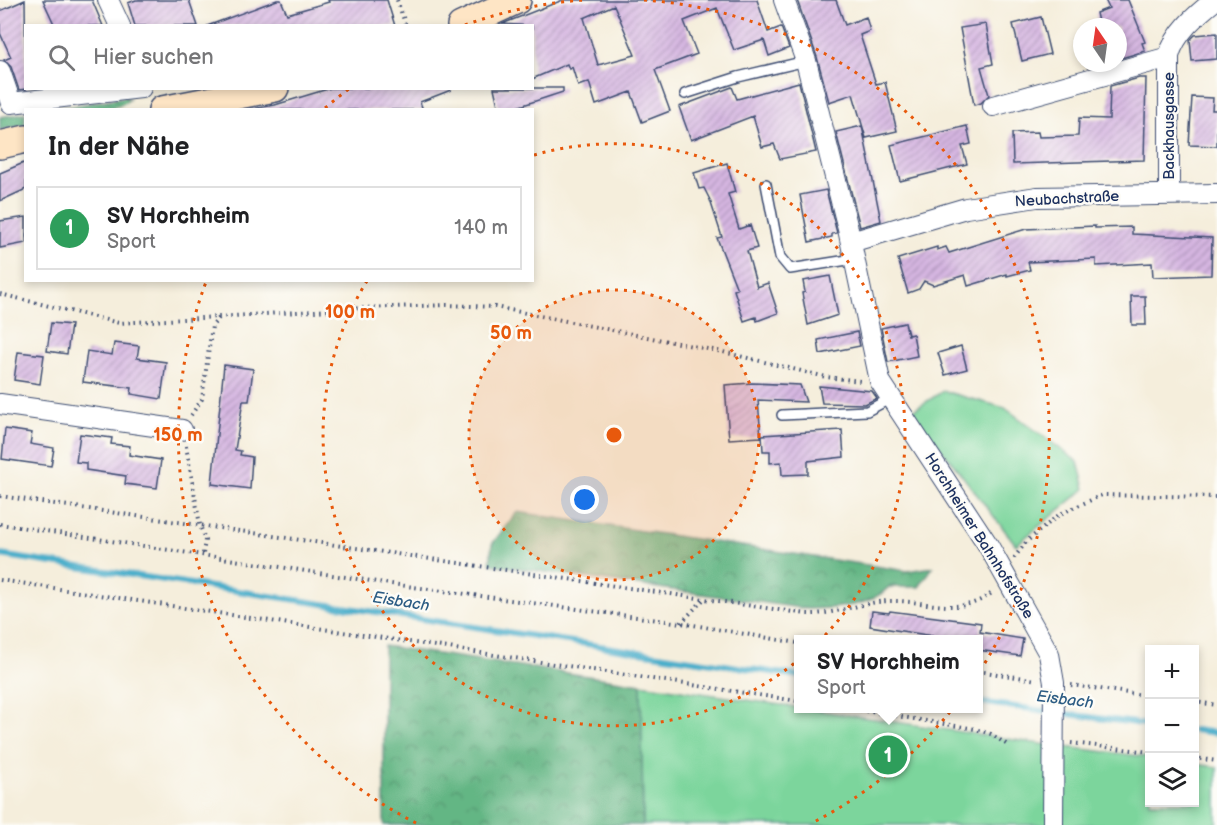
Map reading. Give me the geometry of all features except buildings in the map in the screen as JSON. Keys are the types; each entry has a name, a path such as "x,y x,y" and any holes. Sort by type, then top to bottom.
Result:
{"main road":[{"path":"465,24 517,0"},
{"path":"170,108 264,90"},
{"path":"0,146 24,140"}],"street":[{"path":"108,0 119,24"},
{"name":"Horchheimer Bahnhofstraße","path":"784,0 806,61 885,390 1004,571 1049,654 1054,682 1053,825"},
{"name":"Backhausgasse","path":"1169,195 1169,57 1174,42 1193,19 1215,0"},
{"name":"Backhausgasse","path":"993,106 1169,57"},
{"path":"0,71 5,104 124,90"},
{"path":"149,90 159,108"},
{"name":"Neubachstraße","path":"852,250 966,208 1038,197 1217,194"},
{"path":"0,404 182,430"}],"lane":[{"path":"685,94 738,77 806,61"},
{"path":"766,184 780,257 790,268 852,250"},
{"path":"782,415 867,411 885,390"}],"path":[{"path":"397,0 405,24"},
{"path":"0,294 119,323 363,308 447,305 495,307 723,352 885,390"},
{"path":"182,430 202,399 212,326 220,318"},
{"path":"192,467 200,525 205,540 203,554"},
{"path":"0,496 807,614 847,611 892,600 950,607 965,606 980,601 992,592 1004,571 1027,541 1060,514 1102,495 1217,497"},
{"path":"0,524 79,538 203,554 384,583 681,623 794,642"},
{"path":"0,580 794,700"},
{"path":"681,623 703,599"},
{"path":"1199,703 1217,705"},
{"path":"878,713 975,729 991,734 1009,746"},
{"path":"1053,741 1145,752"},
{"path":"1199,759 1217,761"}],"green space":[{"path":"125,97 130,99 108,108 61,108"},
{"path":"24,113 24,125 0,130 0,117"},
{"path":"943,391 1005,408 1078,462 1085,489 1016,545 912,411"},
{"path":"517,512 907,571 933,567 919,587 889,587 871,599 851,606 808,609 490,564 492,544"},
{"path":"384,646 641,684 643,825 384,825"},
{"path":"641,684 794,707 794,713 834,713 1048,745 1145,757 1145,807 1199,807 1199,765 1217,767 1217,825 643,825"}],"waterway":[{"name":"Eisbach","path":"0,555 794,675"},
{"name":"Eisbach","path":"983,703 1145,724"},
{"name":"Eisbach","path":"1199,731 1217,733"}],"place":[{"name":"SV Horchheim","path":"888,755"}]}
